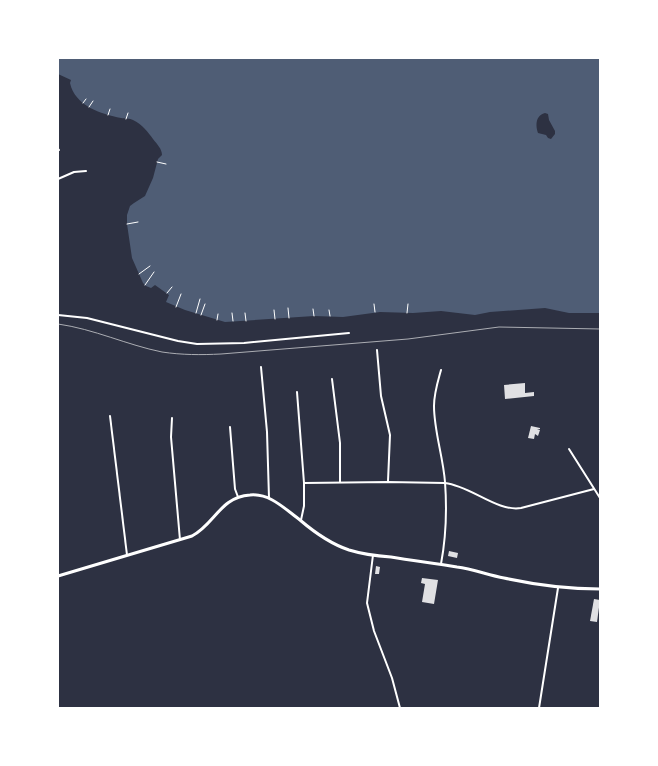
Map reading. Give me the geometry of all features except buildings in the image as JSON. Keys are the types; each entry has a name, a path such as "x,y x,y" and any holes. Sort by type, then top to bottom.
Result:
{"main road":[{"path":"58,576 196,534 222,506 238,497 255,495 268,498 281,505 300,521 340,547 350,550 373,555 441,564 503,578 558,588 600,589"}],"street":[{"path":"58,179 74,172 86,171"},
{"path":"58,315 87,318 197,344 244,343 349,333"},
{"path":"377,350 381,396 390,435 388,482"},
{"path":"261,367 267,432 268,498"},
{"path":"441,370 435,397 434,411 445,483 445,522 441,564"},
{"path":"332,379 340,443 340,482"},
{"path":"298,392 304,483 304,506 300,521"},
{"path":"110,416 127,555"},
{"path":"172,418 171,436 180,540"},
{"path":"230,427 235,489 238,497"},
{"path":"569,450 600,498"},
{"path":"304,483 445,483 466,488 497,504 513,509 594,489"},
{"path":"373,555 367,603 374,631 392,678 400,708"},
{"path":"539,708 558,588"}],"path":[{"path":"83,102 86,99"},
{"path":"89,107 93,101"},
{"path":"108,115 110,109"},
{"path":"126,119 128,113"},
{"path":"157,162 166,164"},
{"path":"127,224 138,222"},
{"path":"139,274 150,266"},
{"path":"145,285 154,272"},
{"path":"167,293 172,286"},
{"path":"176,307 180,294"},
{"path":"196,313 200,299"},
{"path":"201,315 205,304"},
{"path":"374,304 375,312"},
{"path":"407,313 408,304"},
{"path":"288,308 290,318"},
{"path":"313,309 314,316"},
{"path":"274,310 275,319"},
{"path":"329,310 330,316"},
{"path":"232,313 232,321"},
{"path":"245,313 246,321"},
{"path":"217,320 218,314"}],"water":[{"path":"58,58 600,58 600,313 569,313 545,308 490,312 475,315 441,311 413,313 380,312 343,317 314,316 225,322 185,310 166,302 169,295 155,285 151,288 143,283 132,258 127,224 127,215 130,206 145,196 153,178 158,159 162,153 158,145 142,126 130,119 105,114 90,108 77,98 70,83 71,80 58,74","holes":["542,114 548,114 549,120 555,131 555,134 551,139 546,135 538,133 537,127 538,118"]}],"railway":[{"path":"58,324 71,326 162,352 199,355 408,339 499,327 600,329"}]}
